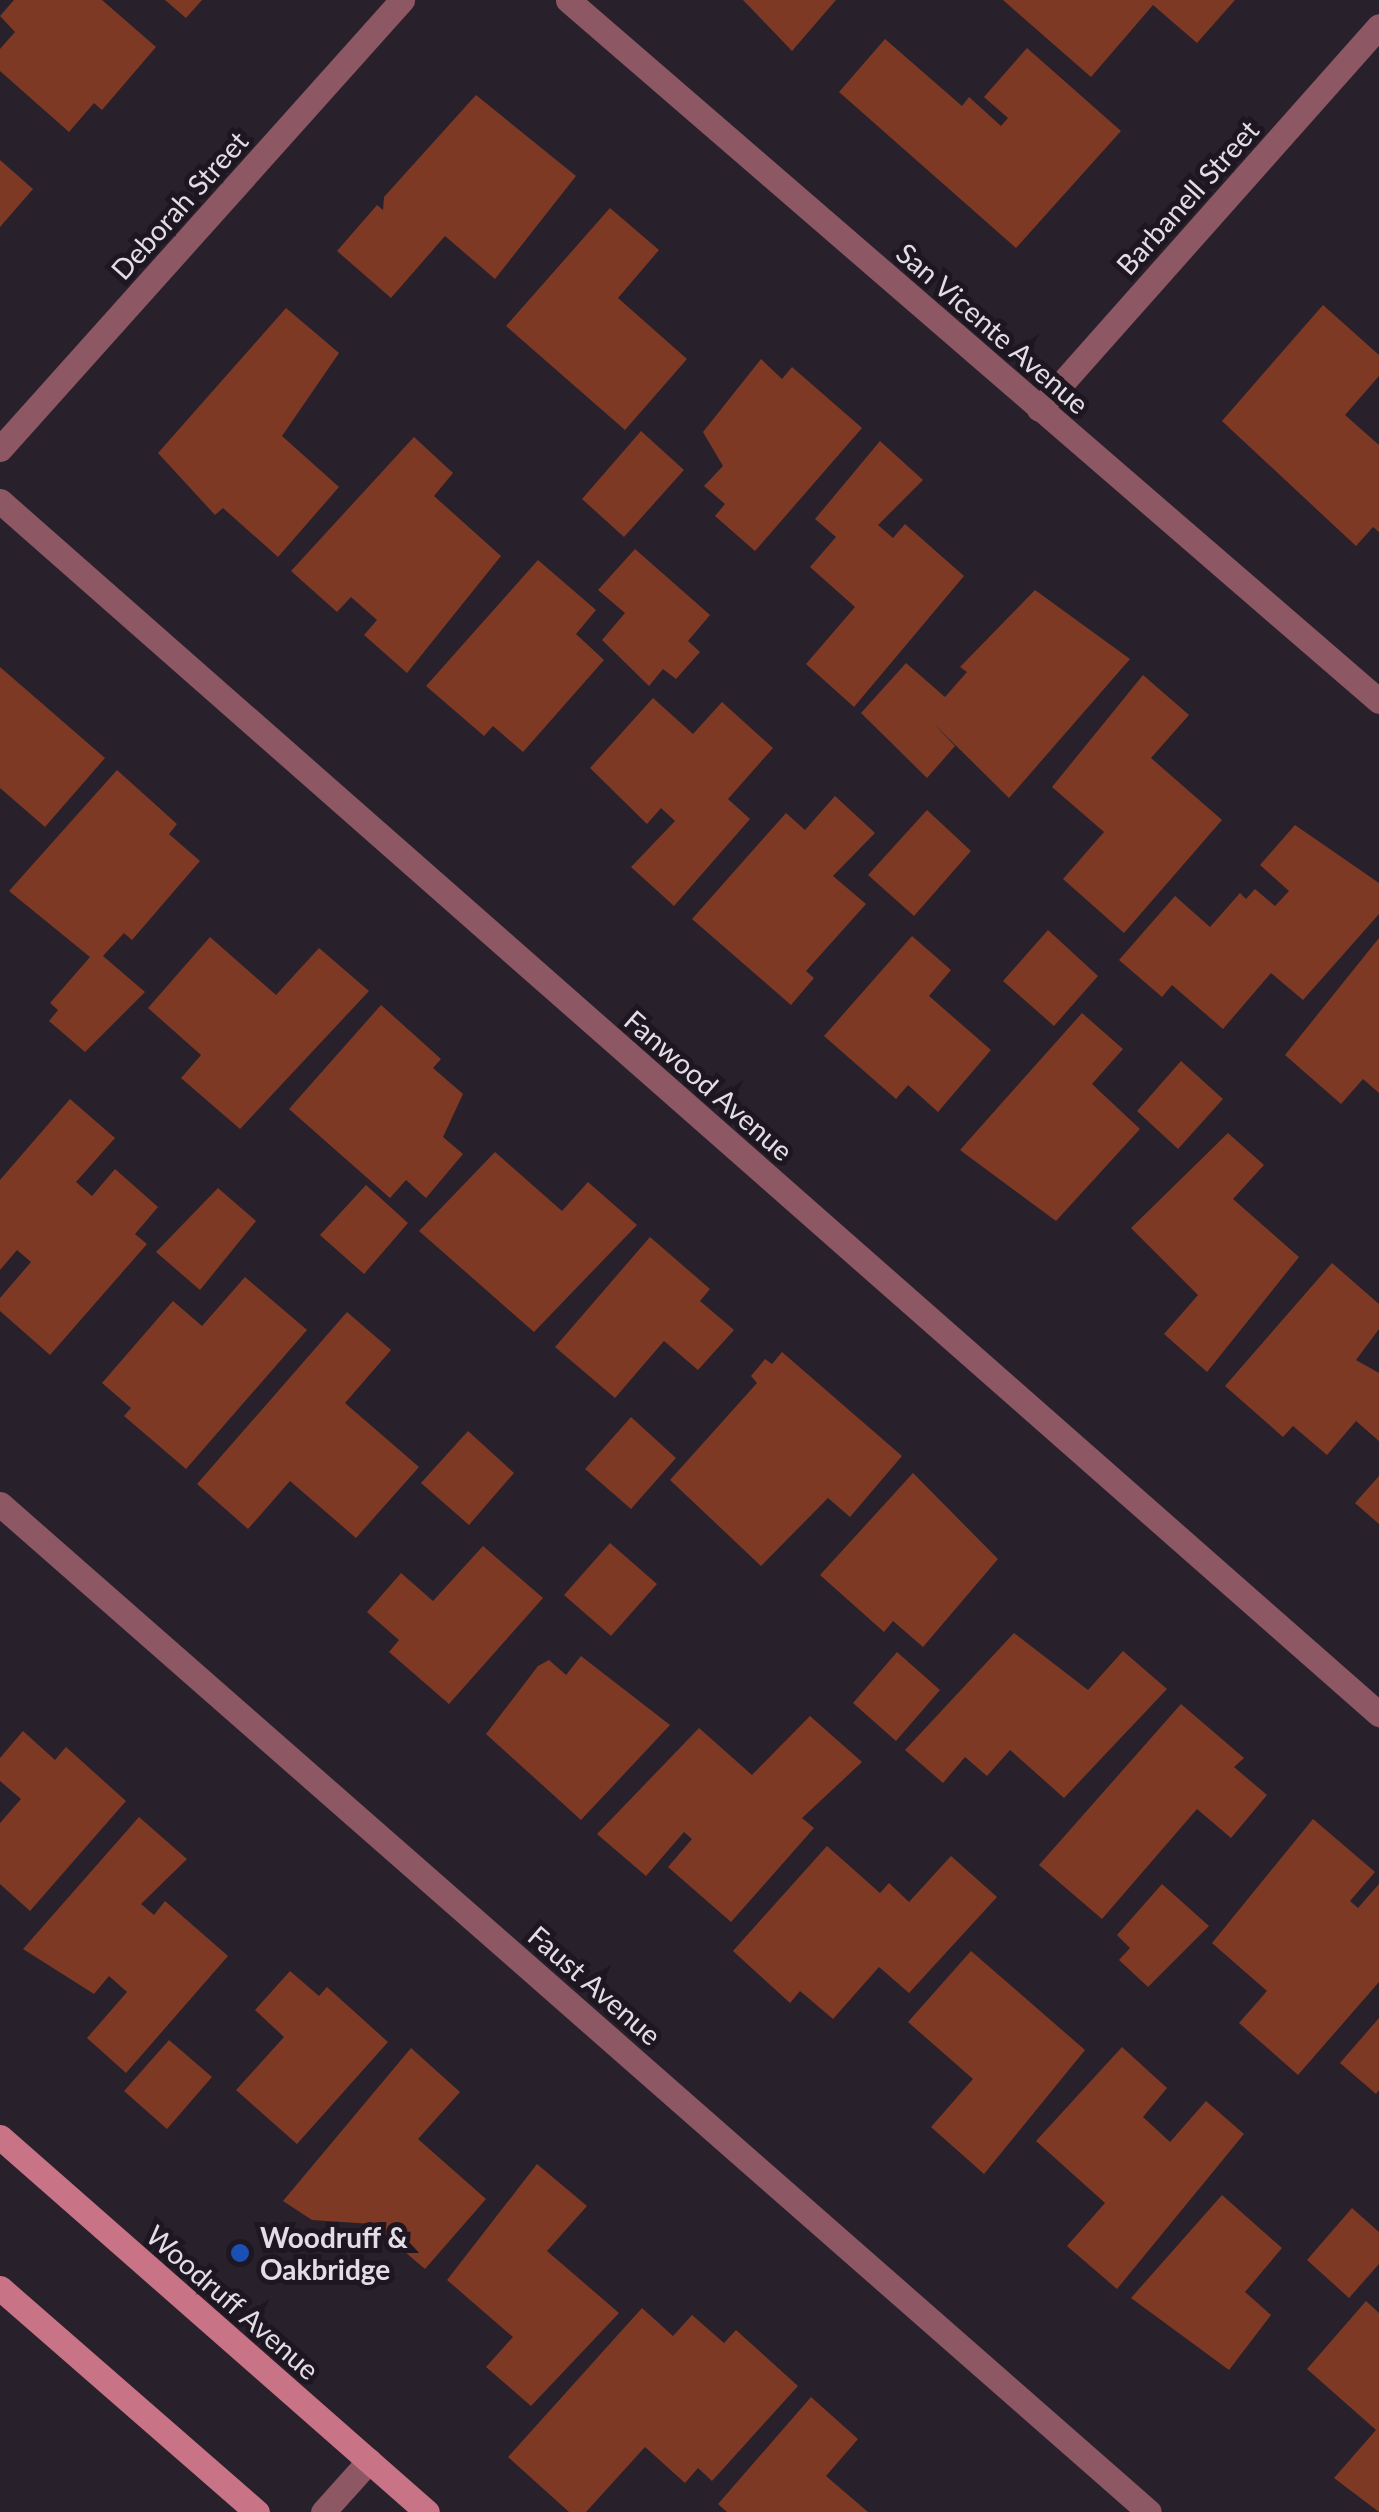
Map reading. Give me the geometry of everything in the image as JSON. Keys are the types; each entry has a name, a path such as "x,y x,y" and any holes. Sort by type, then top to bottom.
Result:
{"main road":[{"name":"Woodruff Avenue","path":"0,2137 427,2512"},
{"path":"0,2288 257,2512"}],"street":[{"name":"Deborah Street","path":"0,449 402,0"},
{"name":"San Vicente Avenue","path":"568,0 1379,701"},
{"name":"Barbanell Street","path":"1039,408 1379,26"},
{"name":"Fanwood Avenue","path":"0,501 1379,1714"},
{"name":"Faust Avenue","path":"0,1504 1150,2512"},
{"path":"323,2512 369,2461"}],"building":[{"path":"14,0 102,0 156,47 102,110 94,103 69,132 0,71 0,49 15,32 0,16"},
{"path":"165,0 202,0 186,18"},
{"path":"743,0 836,0 792,51"},
{"path":"1003,0 1235,0 1197,43 1153,5 1091,77"},
{"path":"885,39 962,106 969,97 1001,126 1008,118 984,97 1027,48 1121,131 1016,248 839,92"},
{"path":"476,95 576,176 495,279 445,236 391,298 337,251 377,205 383,210 384,197"},
{"path":"0,160 33,189 0,227"},
{"path":"610,208 659,250 618,298 687,359 625,430 506,326"},
{"path":"1323,305 1379,355 1379,376 1345,415 1379,445 1379,532 1373,527 1356,546 1222,421"},
{"path":"286,308 339,353 282,436 339,487 278,557 223,508 215,515 158,453"},
{"path":"761,359 782,379 792,367 862,428 755,551 715,516 725,504 704,486 723,466 703,432"},
{"path":"641,431 684,470 624,537 582,499"},
{"path":"414,437 453,473 434,496 501,556 407,673 364,635 377,620 351,597 337,612 291,571"},
{"path":"880,441 923,480 878,525 893,538 905,524 964,576 854,707 806,664 855,607 810,567 836,537 815,519"},
{"path":"635,549 710,615 688,641 700,652 676,679 663,669 649,686 602,640 625,613 598,590"},
{"path":"538,560 596,610 576,634 604,660 523,752 493,726 484,736 426,686"},
{"path":"1035,590 1130,659 1009,798 934,724 955,746 927,778 861,713 906,663 945,697 967,672 960,667"},
{"path":"0,667 105,758 45,827 0,788"},
{"path":"1143,675 1189,715 1151,758 1222,820 1124,933 1063,879 1104,832 1052,787"},
{"path":"653,698 693,734 722,702 773,748 728,799 750,819 674,906 631,867 675,821 661,808 647,824 590,768"},
{"path":"117,770 177,824 169,834 200,861 132,940 124,933 103,956 145,992 85,1052 49,1021 58,1010 50,1003 90,957 9,891"},
{"path":"835,796 875,833 833,876 866,904 806,971 814,978 791,1005 692,919 786,813 805,830"},
{"path":"927,810 971,851 914,916 868,875"},
{"path":"1295,825 1379,883 1379,914 1303,1000 1271,973 1223,1029 1172,985 1162,997 1119,960 1175,896 1210,927 1240,893 1246,899 1255,889 1275,906 1289,891 1260,865"},
{"path":"1048,930 1098,976 1054,1026 1003,981"},
{"path":"912,936 951,970 929,996 991,1050 938,1112 908,1085 896,1099 824,1036"},
{"path":"210,937 276,995 319,948 369,991 240,1129 181,1078 201,1055 148,1008"},
{"path":"1379,938 1379,1093 1363,1079 1341,1104 1285,1055"},
{"path":"381,1005 441,1059 433,1068 463,1094 443,1137 463,1154 426,1198 406,1180 390,1198 289,1109"},
{"path":"1082,1013 1123,1049 1092,1084 1140,1129 1056,1221 960,1150"},
{"path":"1181,1061 1223,1099 1178,1149 1137,1111"},
{"path":"70,1099 115,1138 76,1182 92,1196 115,1169 158,1207 135,1234 147,1244 50,1355 0,1311 0,1298 31,1262 17,1250 0,1270 0,1180"},
{"path":"1228,1133 1264,1165 1233,1199 1299,1257 1207,1372 1164,1334 1198,1295 1131,1228"},
{"path":"495,1152 562,1211 588,1182 637,1225 534,1332 419,1231"},
{"path":"366,1185 408,1223 364,1274 320,1235"},
{"path":"218,1188 256,1221 200,1290 156,1252"},
{"path":"650,1237 710,1289 700,1301 734,1330 698,1370 664,1341 615,1398 555,1347"},
{"path":"1332,1263 1379,1304 1379,1329 1356,1360 1379,1373 1379,1441 1356,1421 1327,1455 1293,1426 1283,1437 1225,1386"},
{"path":"245,1277 307,1330 186,1469 124,1416 131,1408 102,1383 173,1301 202,1326"},
{"path":"347,1312 391,1350 345,1403 419,1467 356,1538 290,1481 248,1529 197,1484"},
{"path":"782,1352 902,1456 850,1517 828,1498 761,1566 670,1480 757,1383 751,1376 765,1359 772,1364"},
{"path":"631,1417 676,1458 631,1509 585,1469"},
{"path":"468,1431 514,1473 469,1525 421,1483"},
{"path":"913,1473 998,1559 923,1647 893,1621 884,1632 820,1575"},
{"path":"1379,1476 1379,1524 1355,1503"},
{"path":"610,1543 657,1584 611,1636 564,1595"},
{"path":"483,1546 543,1598 449,1704 389,1652 399,1640 367,1612 401,1573 433,1601"},
{"path":"1014,1633 1088,1690 1123,1651 1167,1689 1064,1798 1010,1750 987,1776 965,1757 943,1783 905,1750"},
{"path":"897,1652 940,1690 896,1741 853,1703"},
{"path":"581,1656 670,1725 581,1820 486,1734 538,1666 549,1660 566,1675"},
{"path":"1181,1704 1244,1758 1234,1767 1267,1795 1231,1838 1197,1809 1102,1919 1039,1865"},
{"path":"810,1716 862,1762 802,1818 814,1828 731,1922 668,1867 692,1839 684,1832 646,1876 597,1834 699,1728 752,1775"},
{"path":"23,1731 55,1760 66,1747 126,1801 30,1911 0,1884 0,1823 21,1799 0,1781 0,1758"},
{"path":"139,1817 187,1859 141,1904 154,1915 165,1901 228,1956 126,2073 87,2038 127,1992 109,1976 94,1994 23,1949"},
{"path":"1313,1819 1375,1872 1350,1901 1358,1908 1379,1884 1379,1982 1298,2075 1239,2023 1267,1991 1212,1943"},
{"path":"827,1846 880,1893 889,1883 909,1902 951,1856 997,1897 909,1993 879,1967 833,2019 800,1991 790,2003 733,1951"},
{"path":"1162,1884 1209,1926 1148,1987 1119,1960 1130,1948 1117,1935"},
{"path":"971,1951 1085,2050 984,2174 931,2127 973,2079 908,2022"},
{"path":"290,1971 319,1996 327,1987 388,2042 297,2144 236,2090 284,2037 255,2010"},
{"path":"1379,2018 1379,2090 1376,2094 1340,2063"},
{"path":"169,2040 212,2077 167,2129 124,2091"},
{"path":"1122,2047 1167,2088 1143,2117 1170,2142 1206,2101 1244,2134 1117,2289 1067,2246 1105,2203 1036,2141"},
{"path":"411,2048 460,2092 418,2139 486,2199 425,2269 372,2224 312,2220 283,2201"},
{"path":"537,2164 587,2206 547,2251 619,2313 531,2406 486,2367 513,2337 447,2280"},
{"path":"1222,2195 1282,2248 1245,2292 1271,2315 1229,2370 1131,2298"},
{"path":"1352,2208 1379,2232 1379,2264 1349,2298 1307,2260"},
{"path":"1366,2301 1379,2313 1379,2512 1334,2478 1376,2430 1307,2369"},
{"path":"642,2308 673,2336 692,2315 724,2343 736,2330 798,2386 712,2481 698,2468 685,2483 645,2447 586,2512 569,2512 508,2457"},
{"path":"811,2397 858,2439 826,2476 868,2512 727,2512 718,2504"}],"place":[{"name":"Woodruff & Oakbridge","path":"240,2253"}]}
